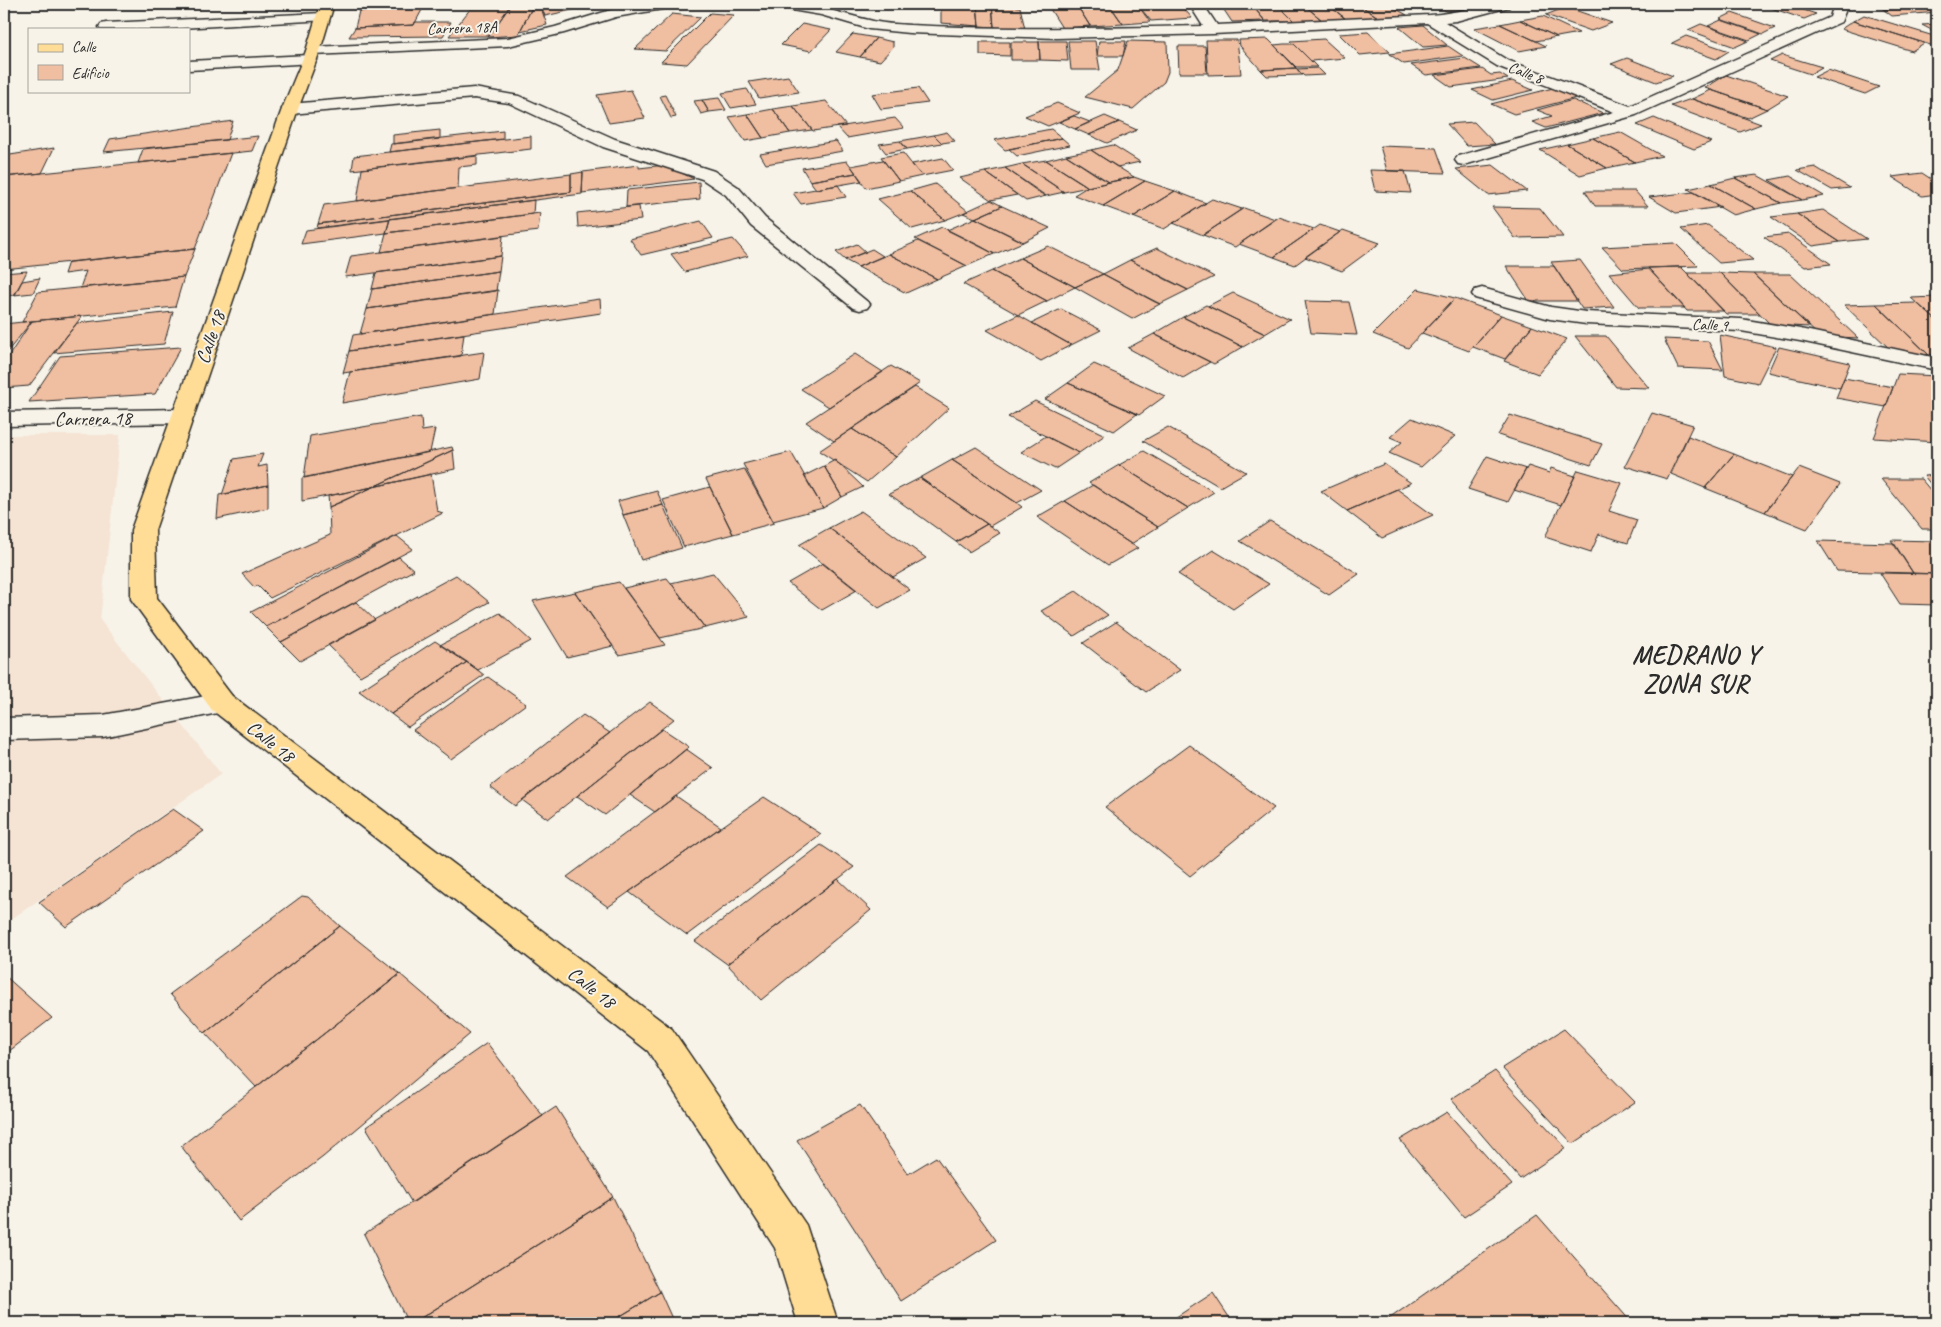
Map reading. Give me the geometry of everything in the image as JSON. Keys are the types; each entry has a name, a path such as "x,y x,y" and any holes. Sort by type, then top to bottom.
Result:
{"main road":[{"name":"Calle 18","path":"325,10 311,55 290,109 144,530 144,599 222,703 660,1040 792,1239 818,1323"}],"street":[{"name":"Carrera 18A","path":"190,66 311,55 508,42 559,30 614,13 669,4"},
{"path":"779,4 823,11 869,25 909,30 1057,34 1213,30 1430,19 1456,17 1504,4"},
{"path":"1196,4 1213,30"},
{"path":"1464,160 1630,112 1836,19 1841,4"},
{"path":"106,27 325,10"},
{"name":"Calle 8","path":"1430,19 1502,63 1630,112"},
{"path":"290,109 474,93 513,99 609,143 708,175 732,191 758,222 860,304"},
{"name":"Calle 9","path":"1482,294 1550,313 1586,318 1740,325 1800,335 1937,364"},
{"name":"Carrera 18","path":"4,419 183,416"},
{"path":"4,729 103,726 222,703"}],"shaded area":[{"path":"4,435 120,435 100,620 221,774 4,924"}],"building":[{"path":"359,4 446,4 359,11"},
{"path":"534,4 518,35 488,37 510,6"},
{"path":"540,4 569,4 572,10 545,16"},
{"path":"569,4 589,4 590,7 572,10"},
{"path":"941,4 977,4 979,26 941,23"},
{"path":"977,4 992,5 994,27 979,26"},
{"path":"1076,4 1109,4 1123,24 1090,26"},
{"path":"1109,4 1137,4 1150,22 1123,24"},
{"path":"1137,4 1180,4 1192,18 1151,21"},
{"path":"1220,4 1251,4 1265,21 1232,22"},
{"path":"1251,4 1277,4 1294,21 1265,21"},
{"path":"1277,4 1303,4 1323,21 1294,21"},
{"path":"1303,4 1327,4 1346,19 1323,21"},
{"path":"1327,4 1358,4 1378,17 1346,19"},
{"path":"1358,4 1388,4 1407,15 1378,17"},
{"path":"1431,4 1471,4 1480,7 1447,11"},
{"path":"1595,4 1627,4 1618,10"},
{"path":"1786,4 1816,14 1804,19 1762,5"},
{"path":"1876,4 1937,4 1937,5 1884,10"},
{"path":"540,5 547,25 520,31 533,6"},
{"path":"992,5 1020,7 1025,29 994,27"},
{"path":"1937,5 1937,12 1892,16 1884,10"},
{"path":"424,6 414,25 355,28 359,11"},
{"path":"509,7 489,36 449,36 471,8"},
{"path":"1078,7 1090,26 1062,28 1050,9"},
{"path":"1566,7 1612,23 1591,31 1546,15"},
{"path":"710,13 734,15 687,64 661,62"},
{"path":"1732,13 1775,28 1763,34 1720,19"},
{"path":"672,14 701,17 666,51 635,49"},
{"path":"1864,15 1937,37 1937,47 1853,21"},
{"path":"1543,16 1579,33 1557,37 1520,20"},
{"path":"1520,20 1557,37 1536,41 1500,24"},
{"path":"1721,20 1761,34 1749,40 1708,26"},
{"path":"1853,21 1924,43 1912,51 1841,29"},
{"path":"415,22 451,22 443,36 349,37 355,28 414,25"},
{"path":"802,24 831,30 811,51 781,45"},
{"path":"1500,24 1546,46 1519,51 1474,28"},
{"path":"1701,24 1748,41 1735,47 1688,30"},
{"path":"1937,24 1937,33 1922,25"},
{"path":"1423,25 1447,45 1423,47 1399,27"},
{"path":"1368,32 1390,52 1360,55 1339,34"},
{"path":"853,34 876,38 860,57 836,52"},
{"path":"1686,36 1729,51 1716,59 1672,43"},
{"path":"876,38 893,42 893,47 880,61 860,57"},
{"path":"1268,39 1296,68 1261,70 1240,46 1239,40"},
{"path":"1324,39 1345,58 1311,61 1291,41"},
{"path":"1206,40 1237,40 1241,74 1208,75"},
{"path":"1039,41 1066,41 1068,61 1040,60"},
{"path":"1068,41 1095,41 1100,70 1071,70"},
{"path":"1099,41 1126,41 1123,56 1097,56"},
{"path":"1128,41 1167,42 1168,72 1164,82 1133,109 1085,97 1118,70"},
{"path":"980,42 1010,42 1010,56 980,55"},
{"path":"1011,42 1039,42 1040,60 1011,60"},
{"path":"1294,44 1317,67 1296,67 1274,45"},
{"path":"1178,46 1205,46 1207,73 1179,73"},
{"path":"1448,46 1463,56 1404,64 1389,54"},
{"path":"1782,55 1822,67 1810,74 1770,61"},
{"path":"1465,58 1481,68 1426,75 1411,65"},
{"path":"1627,58 1673,76 1656,82 1611,64"},
{"path":"1296,68 1302,75 1267,76 1261,70"},
{"path":"1318,68 1325,75 1304,76 1297,69"},
{"path":"1482,69 1491,75 1500,74 1508,79 1451,87 1434,75"},
{"path":"1828,70 1879,87 1865,94 1814,77"},
{"path":"1726,75 1788,96 1767,109 1705,88"},
{"path":"788,76 799,92 759,98 749,82"},
{"path":"1512,81 1533,90 1493,100 1472,90"},
{"path":"918,88 928,103 881,109 872,94"},
{"path":"1553,88 1576,98 1514,114 1491,104"},
{"path":"747,89 756,104 731,108 722,93"},
{"path":"631,90 645,118 609,123 597,95"},
{"path":"1711,90 1767,109 1748,118 1692,99"},
{"path":"665,95 676,117 671,118 660,96"},
{"path":"719,98 726,110 709,112 702,100"},
{"path":"1691,99 1761,124 1740,132 1671,106"},
{"path":"702,100 709,112 701,114 694,101"},
{"path":"1573,100 1603,113 1546,128 1532,122 1552,116 1537,110"},
{"path":"826,101 846,126 813,131 793,106"},
{"path":"1057,103 1080,113 1048,126 1025,116"},
{"path":"793,106 812,130 790,133 773,109"},
{"path":"773,109 790,133 763,138 747,114"},
{"path":"747,114 763,138 745,141 729,117"},
{"path":"1074,116 1090,122 1075,129 1059,122"},
{"path":"1105,116 1119,122 1089,135 1075,129"},
{"path":"895,118 904,128 847,138 837,127"},
{"path":"1654,118 1711,142 1694,149 1637,125"},
{"path":"233,121 227,140 104,152 110,139"},
{"path":"1119,122 1137,130 1107,143 1089,135"},
{"path":"1474,122 1495,144 1467,146 1447,124"},
{"path":"1051,129 1062,138 1005,150 994,140"},
{"path":"440,130 440,139 393,144 393,135"},
{"path":"503,131 503,139 389,152 391,144"},
{"path":"947,132 955,141 942,143 934,135"},
{"path":"1620,132 1662,156 1635,162 1593,138"},
{"path":"934,135 942,143 907,149 900,141"},
{"path":"258,136 252,151 138,163 143,149"},
{"path":"531,136 531,149 352,170 354,156"},
{"path":"1062,138 1070,145 1017,156 1009,149"},
{"path":"1593,138 1635,162 1607,168 1567,144"},
{"path":"836,141 843,151 766,164 760,154"},
{"path":"900,141 907,149 886,153 879,144"},
{"path":"1567,144 1607,168 1580,175 1540,150"},
{"path":"1113,145 1140,162 1117,167 1091,150"},
{"path":"1380,146 1436,148 1445,173 1387,171"},
{"path":"54,148 42,173 4,177 4,156"},
{"path":"1091,150 1134,177 1109,182 1066,155"},
{"path":"231,153 195,249 4,269 4,177"},
{"path":"903,153 922,176 899,181 881,157"},
{"path":"1066,155 1109,182 1088,187 1046,160"},
{"path":"477,156 477,165 459,167 458,188 357,201 362,169"},
{"path":"943,158 953,170 922,176 912,164"},
{"path":"883,160 899,181 866,188 851,166"},
{"path":"1046,160 1088,187 1064,192 1022,164"},
{"path":"847,161 856,173 810,181 802,168"},
{"path":"1022,164 1064,192 1046,196 1005,168"},
{"path":"639,165 639,168 665,165 694,179 582,193 583,172"},
{"path":"1493,165 1527,191 1488,195 1456,169"},
{"path":"1815,167 1850,188 1832,190 1797,170"},
{"path":"1005,168 1046,196 1026,201 985,172"},
{"path":"1370,170 1405,171 1411,193 1375,191"},
{"path":"583,172 582,194 317,228 318,224 571,192 571,174"},
{"path":"985,172 1017,195 991,200 960,178"},
{"path":"856,173 862,181 816,189 810,181"},
{"path":"1922,173 1937,183 1937,194 1922,196 1892,177"},
{"path":"571,174 571,192 318,224 324,205"},
{"path":"1757,175 1802,200 1781,203 1735,178"},
{"path":"1790,176 1824,196 1802,200 1769,180"},
{"path":"1134,177 1145,181 1103,206 1074,195 1087,187"},
{"path":"1735,178 1781,203 1756,209 1711,184"},
{"path":"1145,181 1175,191 1133,217 1103,206"},
{"path":"699,182 700,199 626,207 627,190"},
{"path":"935,184 968,211 945,220 910,191"},
{"path":"1711,184 1756,209 1733,215 1688,189"},
{"path":"838,185 846,197 801,204 793,193"},
{"path":"910,191 945,220 912,229 878,199"},
{"path":"1175,191 1206,203 1164,229 1133,217"},
{"path":"1585,191 1635,191 1648,206 1595,206"},
{"path":"1694,192 1721,207 1676,213 1649,197"},
{"path":"1212,199 1242,209 1203,235 1173,223"},
{"path":"534,200 533,214 386,233 390,219"},
{"path":"991,200 1002,206 975,218 963,213"},
{"path":"639,206 641,220 578,227 577,213"},
{"path":"1002,206 1050,228 1023,242 975,218"},
{"path":"1492,207 1540,208 1563,237 1515,238"},
{"path":"1244,208 1275,219 1235,247 1203,235"},
{"path":"1823,210 1867,239 1840,242 1797,214"},
{"path":"540,213 538,231 381,252 386,233"},
{"path":"1797,214 1840,242 1813,246 1771,217"},
{"path":"1279,217 1314,229 1274,257 1239,244"},
{"path":"975,218 1023,242 995,254 947,230"},
{"path":"390,219 386,233 301,244 306,230"},
{"path":"701,221 713,238 641,255 630,239"},
{"path":"1320,225 1340,232 1295,265 1274,257"},
{"path":"1708,225 1753,260 1719,263 1681,229"},
{"path":"942,227 994,254 967,266 915,239"},
{"path":"1343,230 1380,243 1342,271 1305,257"},
{"path":"1789,234 1831,264 1805,267 1764,237"},
{"path":"503,236 501,256 345,277 351,256"},
{"path":"733,239 748,256 685,272 671,254"},
{"path":"918,241 967,266 937,279 889,254"},
{"path":"1675,243 1698,266 1623,269 1602,247"},
{"path":"857,244 866,252 845,260 836,252"},
{"path":"1048,246 1103,274 1075,287 1020,258"},
{"path":"1157,248 1214,277 1188,290 1130,260"},
{"path":"195,249 184,277 80,288 86,271 64,274 68,262"},
{"path":"872,249 883,256 858,267 845,260"},
{"path":"889,254 937,279 906,293 858,267"},
{"path":"501,256 499,271 372,289 376,273"},
{"path":"1020,258 1075,287 1047,301 992,271"},
{"path":"1130,260 1188,290 1160,304 1103,274"},
{"path":"1580,260 1614,307 1582,309 1551,262"},
{"path":"1506,266 1554,266 1577,301 1529,301"},
{"path":"1681,267 1724,311 1687,311 1648,268"},
{"path":"1649,269 1685,308 1639,308 1609,273"},
{"path":"27,271 15,295 4,296 4,273"},
{"path":"499,271 496,291 367,309 372,289"},
{"path":"992,271 1047,301 1018,315 963,284"},
{"path":"1687,273 1720,273 1760,314 1726,314"},
{"path":"1720,273 1753,274 1810,327 1771,325"},
{"path":"1103,274 1160,304 1132,319 1075,287"},
{"path":"1753,274 1790,274 1858,338 1819,336"},
{"path":"184,277 175,307 22,322 38,292"},
{"path":"40,278 33,293 14,295 22,281"},
{"path":"1418,289 1455,298 1408,348 1373,334"},
{"path":"498,290 495,314 360,334 367,309"},
{"path":"1233,293 1290,319 1265,334 1208,306"},
{"path":"1937,297 1937,321 1911,298"},
{"path":"1455,298 1501,315 1469,351 1422,333"},
{"path":"600,299 601,313 349,351 353,335"},
{"path":"1305,301 1349,302 1357,335 1311,333"},
{"path":"1917,303 1937,321 1937,354 1929,355 1876,304"},
{"path":"1876,304 1929,355 1892,351 1844,305"},
{"path":"1206,305 1265,334 1243,347 1183,317"},
{"path":"1061,309 1101,330 1071,345 1032,323"},
{"path":"173,312 164,344 53,353 77,323"},
{"path":"1018,315 1071,345 1041,361 987,330"},
{"path":"1501,315 1532,326 1505,359 1473,347"},
{"path":"82,316 29,386 4,388 4,363 32,321"},
{"path":"1183,317 1243,347 1214,364 1154,334"},
{"path":"32,321 4,356 4,324"},
{"path":"1532,326 1567,339 1538,374 1504,361"},
{"path":"464,334 461,356 343,373 349,351"},
{"path":"1154,334 1210,362 1183,378 1128,348"},
{"path":"1720,335 1776,347 1758,383 1725,376"},
{"path":"1575,336 1606,336 1649,388 1616,387"},
{"path":"1664,339 1708,341 1723,370 1678,368"},
{"path":"181,347 155,394 29,402 60,356"},
{"path":"1779,347 1850,363 1840,388 1768,372"},
{"path":"484,352 480,379 342,403 350,372"},
{"path":"855,354 883,372 829,407 801,389"},
{"path":"1094,364 1165,396 1139,415 1068,383"},
{"path":"891,366 920,383 834,441 806,422"},
{"path":"1898,374 1937,376 1937,442 1874,438"},
{"path":"1844,378 1893,387 1886,407 1836,398"},
{"path":"1068,383 1137,414 1114,431 1045,399"},
{"path":"915,387 949,408 896,457 852,429"},
{"path":"1035,401 1105,435 1079,453 1008,417"},
{"path":"1652,413 1693,425 1667,479 1625,466"},
{"path":"1510,415 1602,444 1591,465 1498,435"},
{"path":"421,417 422,431 435,429 430,452 304,478 310,436"},
{"path":"1412,418 1455,436 1421,467 1389,453 1402,442 1390,437"},
{"path":"1168,427 1246,472 1220,487 1143,441"},
{"path":"852,429 896,457 867,482 819,451"},
{"path":"1046,436 1079,453 1055,469 1021,452"},
{"path":"1688,436 1734,454 1705,488 1671,474"},
{"path":"452,447 453,450 373,487 302,501 302,478"},
{"path":"976,447 1041,490 1017,503 952,460"},
{"path":"453,450 455,469 373,487"},
{"path":"1144,451 1214,492 1188,508 1119,465"},
{"path":"791,452 823,508 773,521 743,464"},
{"path":"263,454 258,467 267,465 268,485 222,495 234,459"},
{"path":"1734,454 1792,477 1765,512 1705,488"},
{"path":"1487,456 1526,469 1508,502 1468,489"},
{"path":"835,460 863,487 842,497 824,466"},
{"path":"952,460 1022,507 990,526 920,478"},
{"path":"1384,464 1411,483 1347,511 1321,491"},
{"path":"1119,465 1188,508 1158,527 1089,483"},
{"path":"824,466 842,497 823,508 804,476"},
{"path":"1528,466 1549,473 1551,468 1575,476 1561,505 1514,490"},
{"path":"1799,468 1840,484 1807,529 1765,512"},
{"path":"744,469 774,523 733,534 706,479"},
{"path":"1578,470 1622,483 1609,511 1637,520 1628,543 1599,534 1591,552 1545,537"},
{"path":"431,474 437,511 443,513 270,598 258,586 254,587 242,574 330,535 329,507 373,487"},
{"path":"1937,475 1937,492 1924,476"},
{"path":"920,478 987,524 956,542 889,494"},
{"path":"1881,479 1921,479 1937,498 1937,529 1922,529"},
{"path":"268,485 268,508 217,519 219,495"},
{"path":"1093,485 1158,527 1131,544 1065,501"},
{"path":"373,487 341,502 329,507 328,496"},
{"path":"710,487 733,534 684,547 663,500"},
{"path":"1397,489 1433,515 1382,538 1347,511"},
{"path":"657,491 663,505 623,515 618,501"},
{"path":"1065,501 1138,548 1108,565 1037,517"},
{"path":"663,505 682,548 641,560 623,515"},
{"path":"861,511 926,558 893,577 829,528"},
{"path":"1270,521 1359,574 1329,595 1240,541"},
{"path":"987,524 1000,533 969,552 956,542"},
{"path":"829,528 910,590 879,608 799,545"},
{"path":"397,536 413,549 266,627 251,612"},
{"path":"1891,540 1937,541 1937,574 1913,573"},
{"path":"1818,541 1894,543 1913,573 1837,571"},
{"path":"1213,550 1269,584 1233,609 1178,574"},
{"path":"399,557 414,570 281,642 266,627"},
{"path":"823,563 857,590 822,610 788,583"},
{"path":"713,573 749,617 705,628 671,583"},
{"path":"1880,573 1937,574 1937,605 1900,604"},
{"path":"456,575 489,602 360,676 328,645"},
{"path":"667,578 705,628 660,638 624,588"},
{"path":"619,582 665,645 619,655 575,592"},
{"path":"1076,591 1108,615 1074,636 1041,611"},
{"path":"575,592 613,646 567,657 533,601"},
{"path":"356,602 375,620 300,661 281,642"},
{"path":"500,613 531,641 478,670 440,645"},
{"path":"1116,622 1180,670 1146,692 1083,643"},
{"path":"435,641 467,662 391,714 359,691"},
{"path":"467,662 484,675 408,727 391,714"},
{"path":"488,677 526,704 451,759 413,730"},
{"path":"650,702 674,719 548,819 522,800"},
{"path":"583,715 610,733 515,806 490,787"},
{"path":"662,729 689,747 605,815 577,796"},
{"path":"1189,745 1274,808 1190,876 1105,807"},
{"path":"686,749 713,768 655,812 630,795"},
{"path":"676,796 721,827 608,907 567,877"},
{"path":"764,797 821,834 687,935 629,892"},
{"path":"173,809 204,831 66,927 39,902"},
{"path":"821,845 854,867 727,964 695,941"},
{"path":"838,879 871,910 761,1000 727,964"},
{"path":"302,896 308,897 340,926 205,1033 170,994"},
{"path":"340,926 400,974 256,1087 205,1033"},
{"path":"400,974 470,1034 323,1157 239,1221 181,1146"},
{"path":"4,975 52,1018 4,1055"},
{"path":"1564,1029 1635,1102 1573,1144 1502,1068"},
{"path":"487,1043 543,1116 412,1203 366,1127"},
{"path":"1495,1071 1566,1148 1520,1179 1451,1099"},
{"path":"860,1105 908,1174 936,1157 996,1240 901,1301 797,1140"},
{"path":"556,1107 613,1197 413,1323 408,1323 364,1234"},
{"path":"1447,1112 1512,1185 1464,1217 1400,1140"},
{"path":"613,1197 660,1292 609,1323 413,1323"},
{"path":"1537,1215 1632,1323 1383,1323"},
{"path":"660,1292 674,1323 609,1323"},
{"path":"1213,1293 1233,1323 1167,1323"}],"district":[{"name":"MEDRANO Y ZONA SUR","path":"1696,668"}]}
